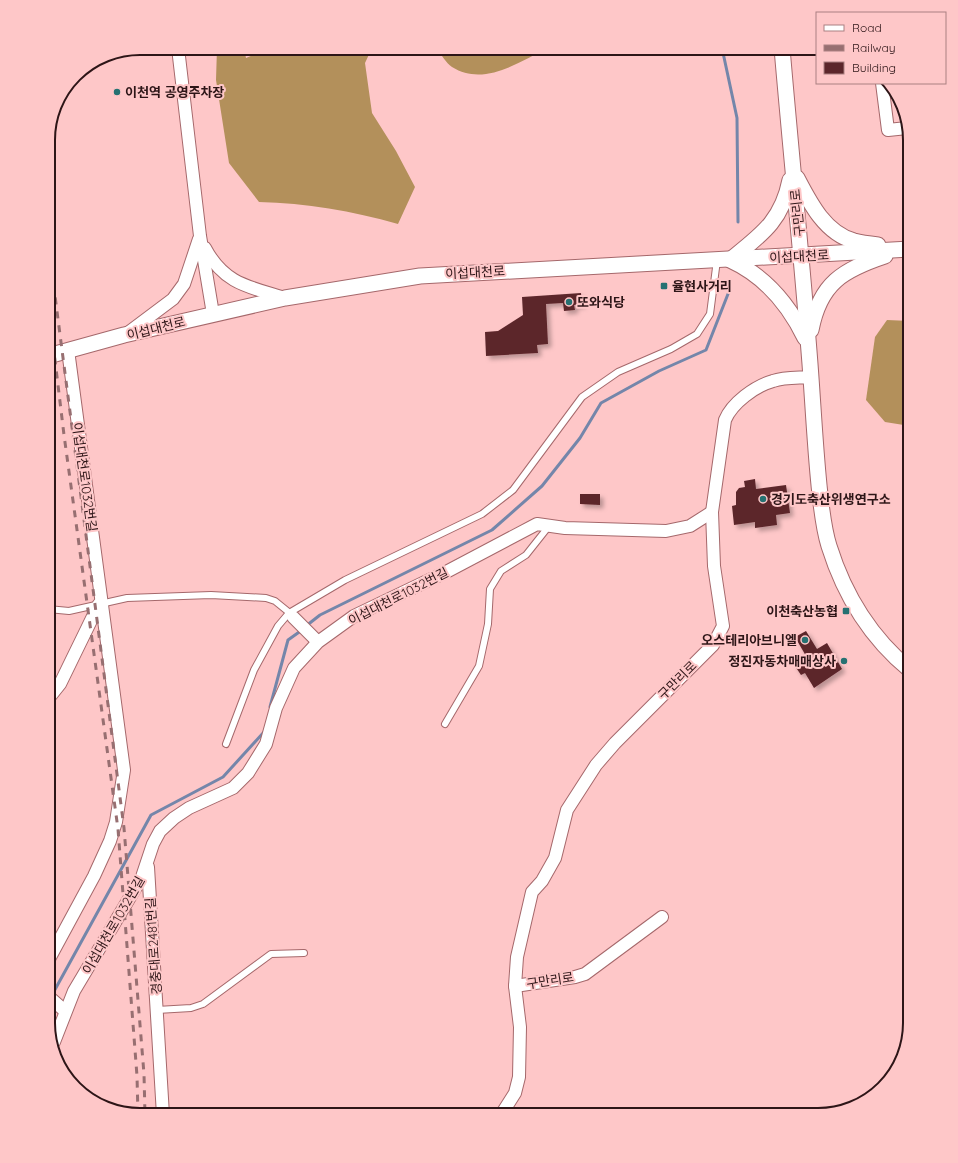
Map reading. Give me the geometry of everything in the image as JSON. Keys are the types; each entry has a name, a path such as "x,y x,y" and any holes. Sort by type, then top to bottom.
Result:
{"street":[{"path":"179,55 200,236 213,314"},
{"name":"구만리로","path":"783,55 802,256 810,377 821,500 828,544 839,576 856,608 887,649 903,664"},
{"path":"882,84 888,130 902,129"},
{"path":"793,169 810,202 822,220 836,233 853,241 903,248"},
{"path":"723,260 761,233 777,215 786,198 793,169"},
{"path":"200,236 213,262 232,280 285,298"},
{"path":"124,335 173,298 184,284 200,236"},
{"name":"이섭대천로","path":"55,354 124,335 213,314 285,298 376,282 435,275 903,249"},
{"path":"808,344 814,313 825,292 836,279 857,265 903,251"},
{"path":"723,260 747,267 758,275 778,295 794,315 808,344"},
{"name":"이섭대천로1032번길","path":"55,948 94,876 107,848 116,822 124,770 100,604 68,350"},
{"name":"구만리로","path":"505,1108 515,1093 519,1078 520,1027 515,986 515,966 532,892 542,881 554,858 567,810 596,765 615,743 713,645 721,633 723,620 714,566 712,512 725,420 734,406 767,382 810,377"},
{"name":"이섭대천로1032번길","path":"66,1010 74,991 142,877 153,844 160,831 174,818 190,808 233,788 248,773 266,744 276,708 294,668 318,642 354,616 448,571 537,524 565,528 666,531 690,526 712,512"},
{"path":"55,690 60,684 100,604"},
{"path":"291,615 315,639"},
{"name":"경충대로2481번길","path":"148,859 163,1108"},
{"name":"구만리로","path":"515,986 586,974 662,917"},
{"path":"55,1001 66,1010 56,1036"}],"lane":[{"path":"226,744 254,670 278,626 291,615 345,580 482,514 513,490 582,397 618,372 671,348 697,334 710,314 723,260"},
{"path":"445,724 479,666 488,624 490,589 501,571 526,555 549,526"},
{"path":"55,610 69,611 127,598 211,596 257,597 275,601 291,615"},
{"name":"경충대로2481번길","path":"157,1010 191,1008 203,1004 271,954 304,953"}],"shaded area":[{"path":"217,55 245,55 246,58 253,55 369,55 365,63 372,113 396,151 415,187 398,224 329,208 259,202 229,163 216,80"},
{"path":"441,55 534,55 501,70 476,74 464,72 452,67"},
{"path":"887,320 903,321 903,425 885,422 866,400 875,337"}],"building":[{"path":"581,293 582,305 574,305 575,310 564,311 563,303 546,304 548,344 537,345 538,353 486,356 485,332 498,331 523,315 522,297"},
{"path":"755,479 756,489 786,485 790,513 776,515 777,525 755,528 755,522 734,525 732,506 736,505 736,492 739,488 745,487 744,481"},
{"path":"580,494 600,494 600,505 580,504"},
{"path":"806,631 817,649 827,643 842,669 814,688 805,673 801,675 793,663 806,656 795,637"}],"waterway":[{"path":"724,55 737,118 738,222"},
{"path":"306,626 320,615 492,530 542,486 580,438 601,403 659,371 706,350 728,294"},
{"path":"270,707 288,640 302,630"},
{"path":"55,990 151,815 223,777 264,732"}],"railway":[{"path":"55,296 124,828 144,1074 145,1108"},
{"path":"55,360 118,829 137,1076 138,1108"}],"place":[{"name":"이천역 공영주차장","path":"117,92"},
{"name":"율현사거리","path":"664,286"},
{"name":"또와식당","path":"569,302"},
{"name":"경기도축산위생연구소","path":"763,499"},
{"name":"이천축산농협","path":"846,611"},
{"name":"오스테리아브니엘","path":"805,640"},
{"name":"정진자동차매매상사","path":"844,661"}]}
